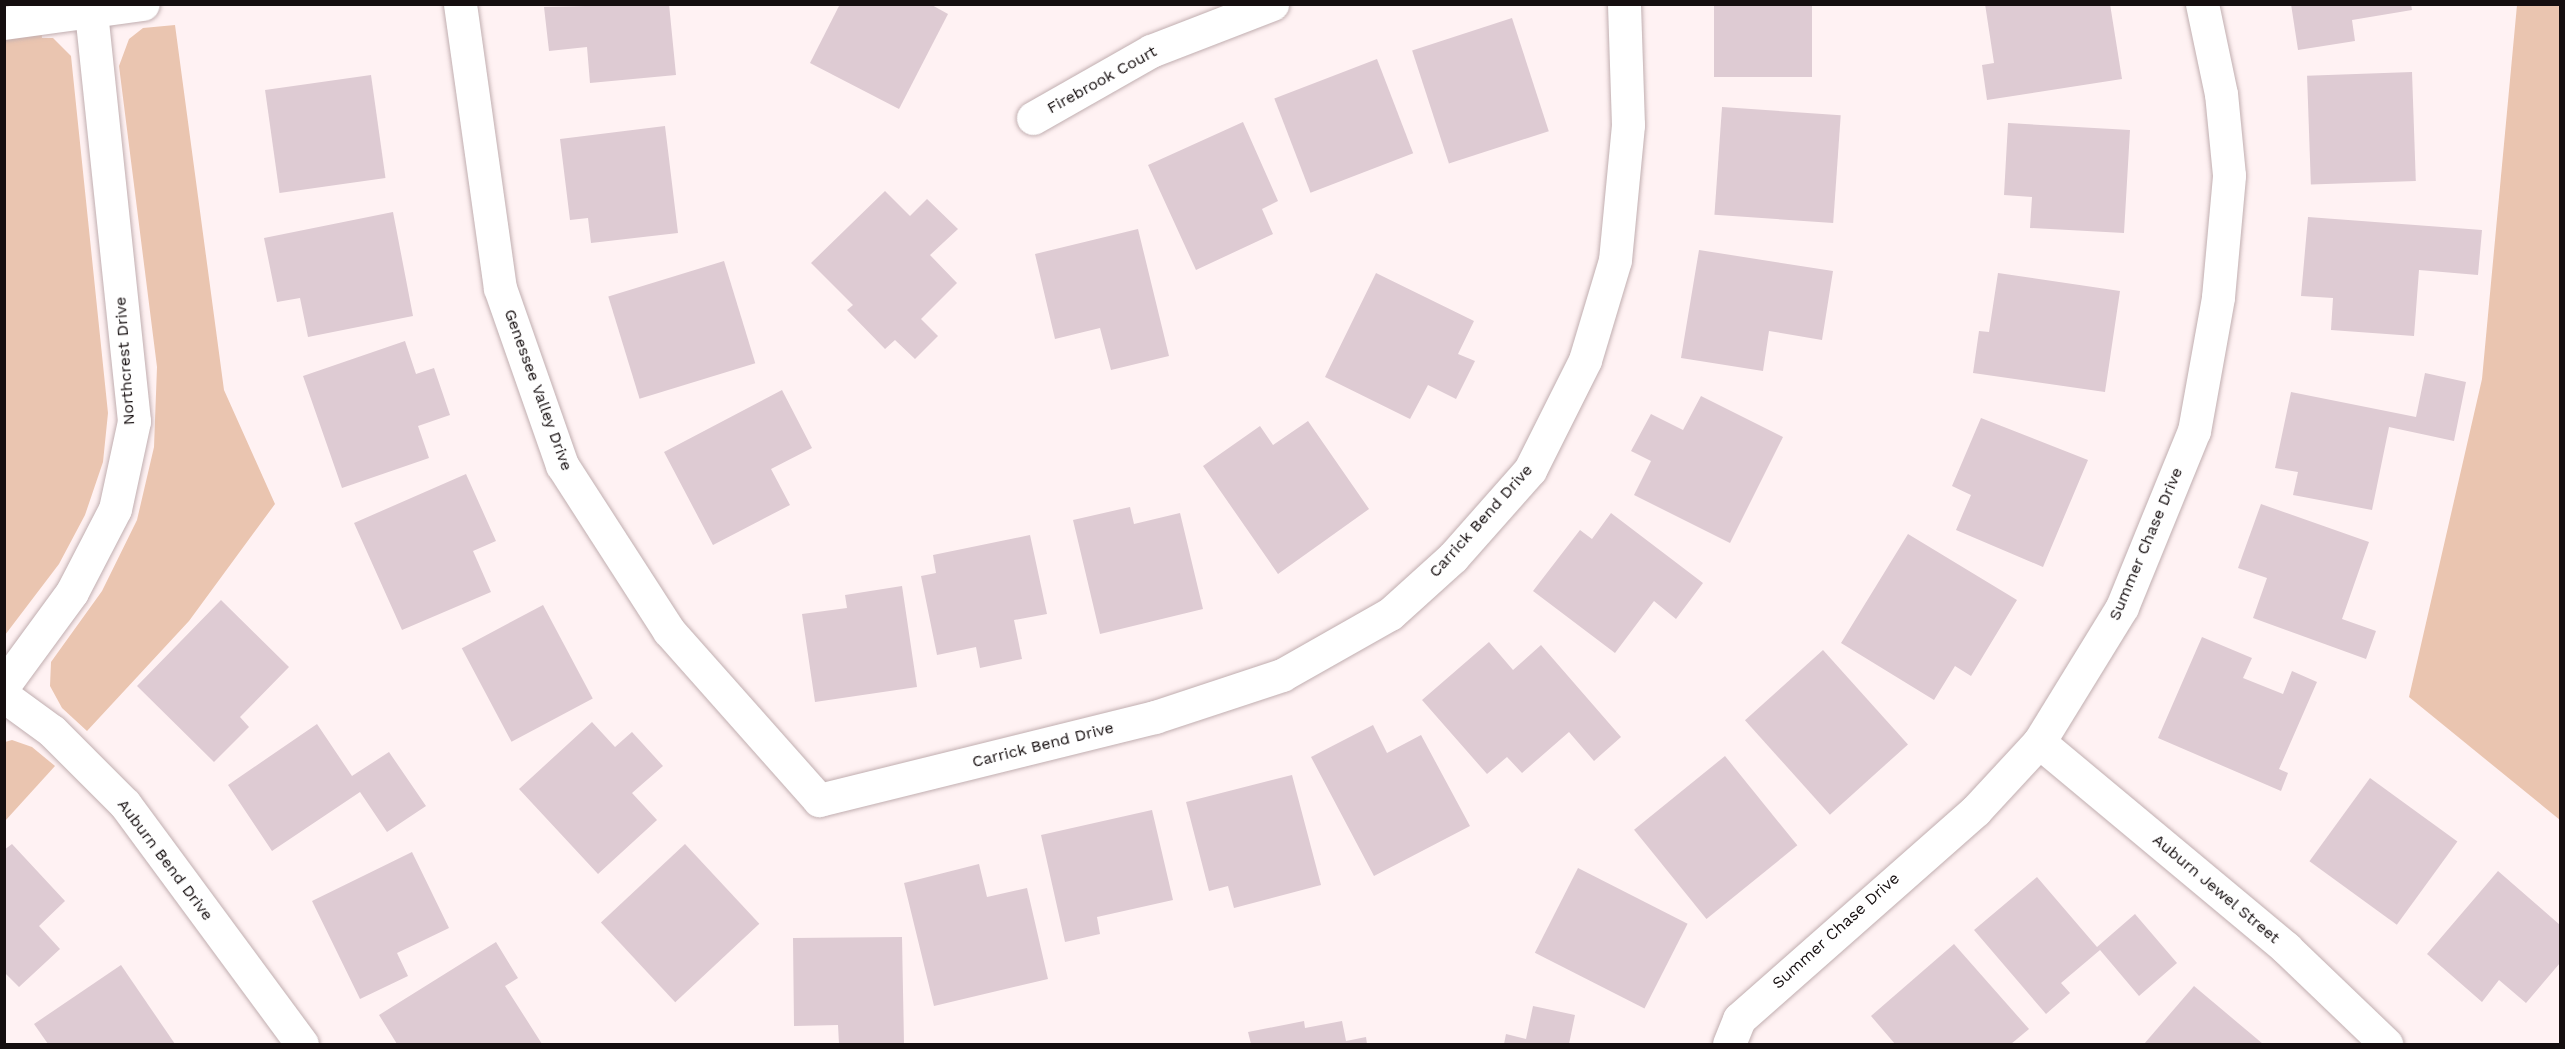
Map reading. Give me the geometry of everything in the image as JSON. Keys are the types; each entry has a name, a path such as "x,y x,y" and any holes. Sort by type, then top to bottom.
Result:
{"street":[{"path":"4,23 90,8 142,4"},
{"name":"Genessee Valley Drive","path":"460,4 500,288 562,465 669,631 819,800"},
{"name":"Firebrook Court","path":"1033,118 1150,51 1272,4"},
{"name":"Carrick Bend Drive","path":"819,800 1155,717 1281,675 1390,614 1452,557 1530,470 1585,360 1615,260 1628,124 1624,4"},
{"name":"Summer Chase Drive","path":"1729,1044 1739,1019 1976,810 2039,742 2122,607 2194,431 2218,297 2229,175 2221,94 2202,4"},
{"name":"Northcrest Drive","path":"4,685 72,592 116,509 134,421 90,8"},
{"name":"Auburn Bend Drive","path":"4,696 52,731 125,804 302,1044"},
{"name":"Auburn Jewel Street","path":"2039,742 2286,948 2386,1044"}],"shaded area":[{"path":"5,5 38,5 42,38 53,38 71,56 108,413 103,462 85,515 59,564 5,635"},
{"path":"2517,5 2560,5 2560,820 2409,697 2482,379"},
{"path":"175,25 224,390 275,504 189,621 87,731 62,708 50,686 51,662 102,591 137,520 154,447 157,367 119,66 129,39 143,28"},
{"path":"12,740 32,747 55,766 5,821 5,742"}],"building":[{"path":"669,4 676,75 590,83 587,47 549,51 544,7"},
{"path":"840,4 930,4 948,14 899,109 810,63"},
{"path":"1714,4 1812,4 1812,77 1714,77"},
{"path":"1985,4 2110,4 2122,79 1987,100 1982,65 1994,63"},
{"path":"2291,4 2411,4 2412,10 2352,20 2355,41 2298,50"},
{"path":"1512,18 1549,131 1449,164 1412,50"},
{"path":"1377,59 1413,153 1311,193 1274,98"},
{"path":"2412,72 2416,181 2311,185 2307,76"},
{"path":"371,75 385,178 280,193 265,90"},
{"path":"1722,107 1841,115 1833,223 1714,215"},
{"path":"1243,122 1278,201 1262,209 1273,234 1196,270 1148,165"},
{"path":"2008,123 2130,130 2124,233 2030,228 2032,197 2004,195"},
{"path":"665,126 678,233 591,243 588,218 570,220 560,139"},
{"path":"885,191 910,216 927,199 958,229 930,255 957,283 921,319 938,336 915,359 895,340 885,349 847,310 853,305 811,263"},
{"path":"393,212 413,316 308,337 300,298 277,302 264,238"},
{"path":"2308,217 2482,230 2478,275 2419,270 2414,336 2331,330 2333,298 2301,296"},
{"path":"1138,229 1169,356 1111,370 1100,328 1055,339 1035,254"},
{"path":"1699,250 1833,271 1822,340 1769,331 1763,371 1681,358"},
{"path":"724,261 755,363 640,399 608,296"},
{"path":"1376,273 1474,321 1458,354 1475,361 1456,399 1428,385 1410,419 1325,377"},
{"path":"1998,273 2120,291 2105,392 1973,373 1979,331 1989,332"},
{"path":"405,341 416,374 434,368 450,415 418,426 429,458 342,488 303,376"},
{"path":"2425,373 2466,382 2454,441 2389,427 2372,510 2293,495 2298,472 2275,468 2291,392 2416,417"},
{"path":"782,390 812,448 771,469 790,505 713,545 664,452"},
{"path":"1701,396 1783,437 1730,543 1634,495 1651,461 1631,451 1651,414 1683,430"},
{"path":"1981,418 2088,460 2043,567 1956,530 1971,495 1952,486"},
{"path":"1308,421 1369,509 1278,574 1203,466 1260,426 1273,445"},
{"path":"466,474 496,541 473,551 491,592 402,630 354,523"},
{"path":"2261,504 2369,542 2342,619 2376,631 2366,659 2253,618 2267,578 2238,568"},
{"path":"1130,507 1134,524 1180,513 1203,609 1100,634 1073,520"},
{"path":"1611,513 1703,583 1676,619 1654,601 1615,653 1533,591 1580,530 1592,539"},
{"path":"1908,534 2017,600 1971,676 1955,666 1934,700 1841,643"},
{"path":"1030,535 1047,614 1014,620 1022,659 980,668 976,647 937,655 921,576 936,573 933,555"},
{"path":"902,586 917,687 815,702 802,614 847,608 845,595"},
{"path":"221,600 289,667 240,717 249,727 214,762 137,686"},
{"path":"543,605 593,699 512,742 462,648"},
{"path":"2202,637 2252,658 2243,678 2283,694 2292,671 2317,682 2279,769 2288,773 2281,791 2158,738"},
{"path":"1489,642 1513,670 1541,645 1621,737 1594,761 1569,732 1522,773 1507,757 1487,774 1422,700"},
{"path":"1823,650 1908,744 1830,815 1745,720"},
{"path":"592,722 615,747 632,732 663,766 632,793 657,820 598,874 519,789"},
{"path":"317,724 352,776 389,752 426,806 387,832 360,792 272,851 228,785"},
{"path":"1373,725 1387,753 1421,735 1470,826 1374,876 1311,757"},
{"path":"1725,756 1797,845 1706,919 1634,830"},
{"path":"1292,775 1321,885 1234,908 1228,886 1209,891 1186,802"},
{"path":"2370,778 2457,841 2397,925 2309,861"},
{"path":"1152,810 1173,900 1097,917 1100,934 1065,942 1041,835"},
{"path":"12,844 65,901 39,926 60,949 19,987 4,972 4,850"},
{"path":"685,844 759,924 675,1002 601,922"},
{"path":"412,852 449,928 397,953 408,976 360,999 312,901"},
{"path":"979,864 987,897 1027,888 1048,979 934,1006 904,883"},
{"path":"1578,868 1688,924 1644,1008 1535,953"},
{"path":"2498,871 2560,925 2560,963 2526,1003 2499,980 2482,1002 2427,954"},
{"path":"2037,877 2097,947 2135,914 2177,963 2139,996 2100,950 2061,983 2070,993 2046,1014 1974,930"},
{"path":"902,937 904,1044 839,1044 838,1025 794,1026 793,938"},
{"path":"496,942 518,978 505,986 542,1044 397,1044 379,1015"},
{"path":"1954,944 2029,1029 2011,1044 1895,1044 1871,1016"},
{"path":"121,965 175,1044 48,1044 34,1024"},
{"path":"2194,986 2263,1044 2144,1044"},
{"path":"1533,1006 1575,1015 1569,1044 1504,1044 1506,1034 1526,1039"},
{"path":"1304,1021 1305,1028 1342,1021 1346,1041 1366,1037 1367,1044 1251,1044 1248,1032"}]}
